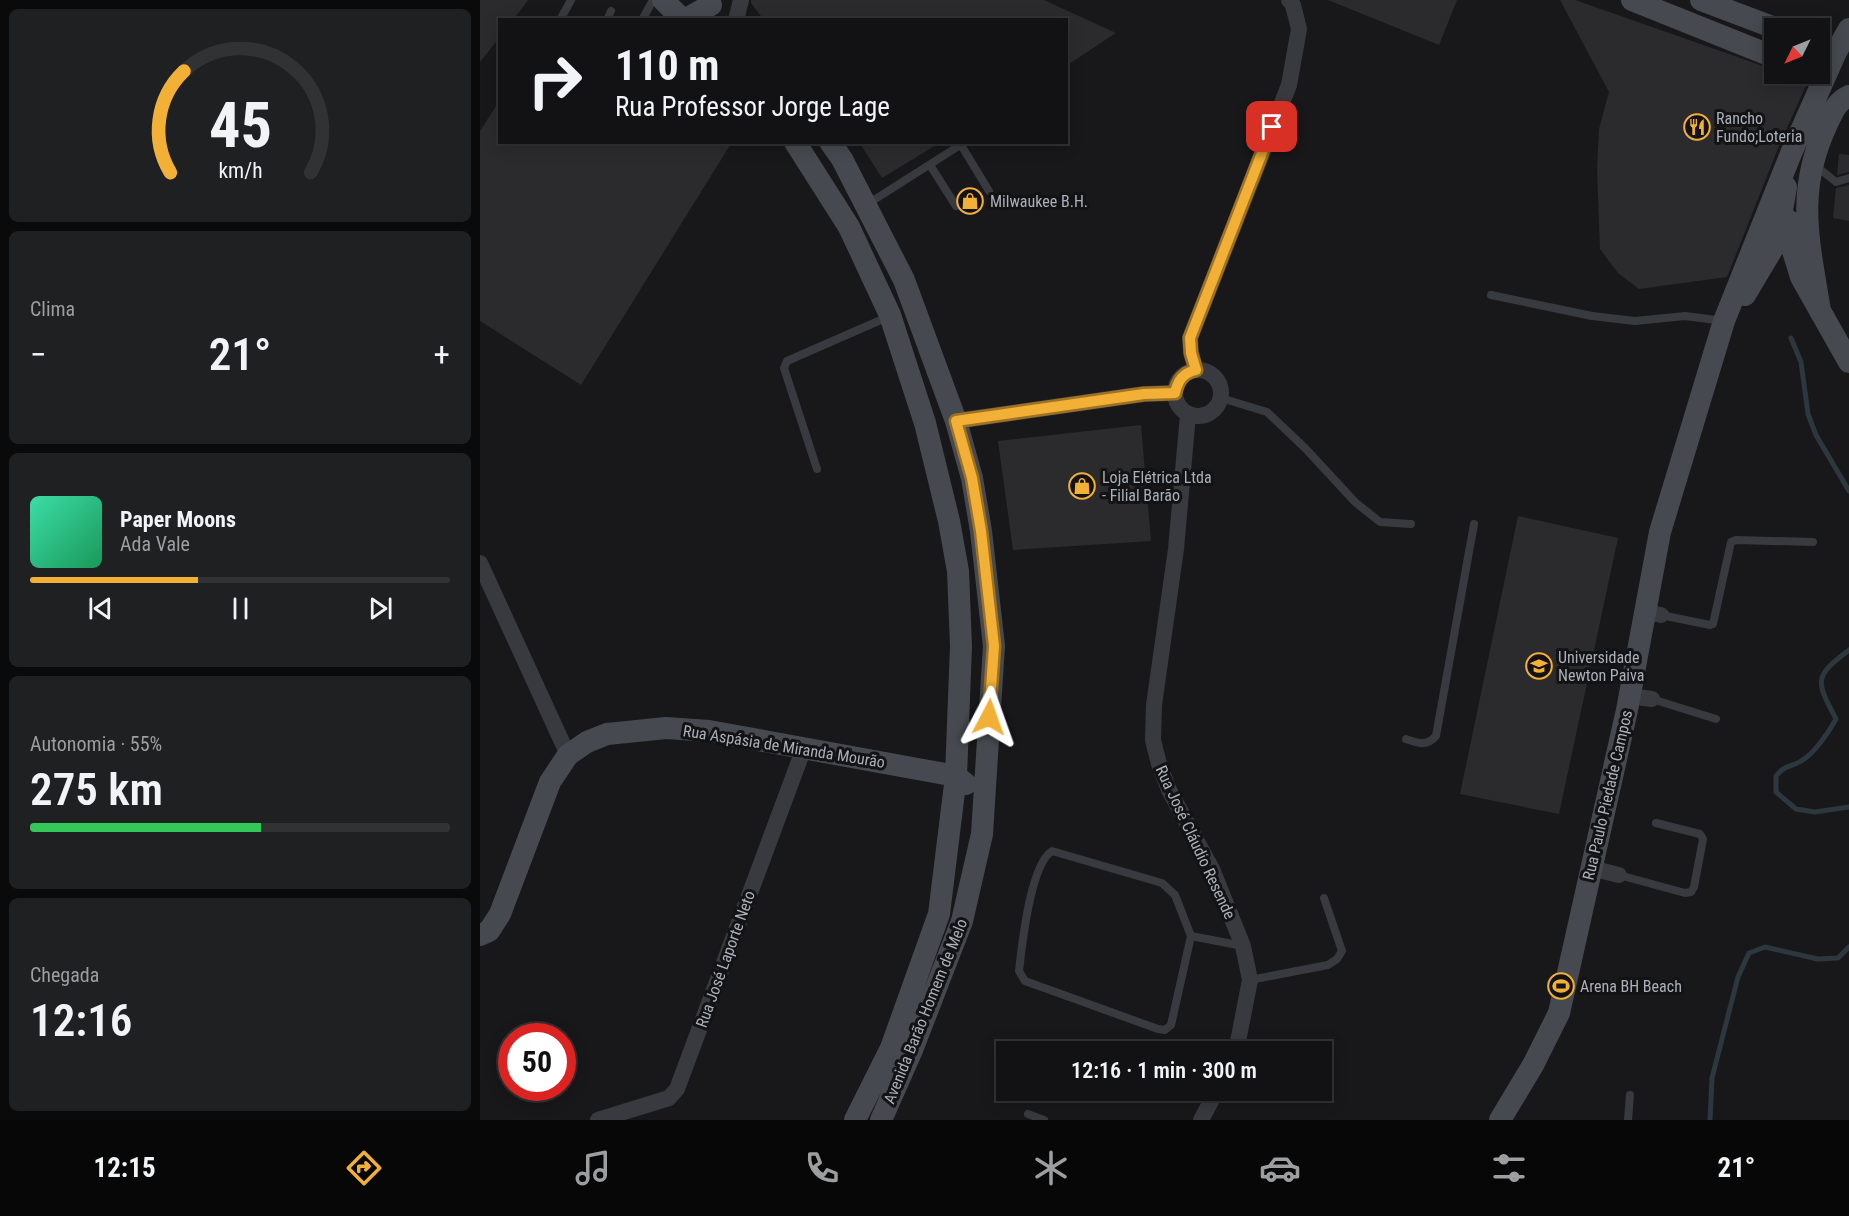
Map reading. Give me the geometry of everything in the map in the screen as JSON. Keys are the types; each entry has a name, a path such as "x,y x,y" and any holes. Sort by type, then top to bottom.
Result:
{"main road":[{"path":"663,0 681,18"},
{"path":"1632,0 1764,53"},
{"path":"1701,0 1764,24"},
{"path":"688,18 716,6"},
{"name":"Rua Paulo Piedade Campos","path":"1830,47 1849,29"},
{"path":"1830,79 1849,86"},
{"name":"Rua Paulo Piedade Campos","path":"1500,1120 1533,1065 1558,1013 1629,696 1653,614 1660,532 1724,321 1817,84"},
{"path":"1820,311 1808,234 1810,174 1818,142 1837,103 1849,96"},
{"name":"Avenida Barão Homem de Melo","path":"796,144 849,227 890,315 925,423 958,571 961,646 956,776 939,914 891,1048 855,1120"},
{"name":"Avenida Barão Homem de Melo","path":"831,144 842,159 904,279 956,421 972,478 981,531 994,646 982,834 962,921 912,1050 881,1120"},
{"path":"1792,151 1782,210 1786,228 1802,277 1849,362"},
{"name":"Rua Paulo Piedade Campos","path":"1724,321 1750,289 1786,228 1810,174"},
{"path":"1750,289 1773,272 1781,270 1802,277"},
{"path":"911,383 956,421"},
{"name":"Rua Aspásia de Miranda Mourão","path":"480,935 489,931 500,914 550,782 568,755 587,742 607,734 666,728 710,731 956,776"},
{"path":"956,776 975,793 981,803 982,834"}],"street":[{"path":"736,18 741,0"},
{"path":"1196,370 1190,338 1289,85 1299,28 1293,5 1289,0"},
{"path":"1196,370 1208,372 1220,383 1221,398 1218,406 1206,415 1188,415 1176,402 1177,382 1189,371 1196,370"},
{"path":"956,421 1144,394 1175,393"},
{"name":"Rua José Cláudio Resende","path":"1188,415 1176,549 1154,705 1153,740 1169,790 1212,869 1243,946 1250,980 1238,1041"},
{"path":"480,563 568,755"},
{"path":"1629,696 1652,699"},
{"name":"Rua José Laporte Neto","path":"598,1120 669,1098 678,1089 804,748"},
{"path":"1591,868 1619,875"},
{"path":"1202,1120 1212,1101"}],"lane":[{"path":"561,18 571,0"},
{"path":"643,18 653,0"},
{"path":"608,18 611,11"},
{"path":"866,205 963,144 989,190"},
{"path":"930,165 956,206"},
{"path":"1810,174 1836,182 1849,178"},
{"path":"1491,294 1592,316 1635,321 1685,316 1724,321"},
{"path":"817,469 784,368 787,361 890,315"},
{"path":"1221,398 1267,412 1305,448 1355,502 1380,522 1411,524"},
{"path":"1406,739 1424,744 1431,742 1436,736 1474,524"},
{"path":"1653,614 1713,624 1731,542 1736,540 1813,542"},
{"path":"1652,699 1716,720"},
{"path":"1619,875 1684,893 1690,892 1694,887 1703,839 1696,831 1656,823"},
{"path":"1052,851 1162,883 1175,895 1191,936 1171,1025 1165,1030 1025,981 1018,971 1028,903 1044,859 1052,851"},
{"path":"1250,980 1328,964 1337,959 1342,951 1340,942 1323,898"},
{"path":"1191,936 1243,946"},
{"path":"1628,1120 1630,1095"},
{"path":"1028,1114 1044,1120"}],"building":[{"path":"480,0 528,0 514,18 498,18 498,40 480,62"},
{"path":"751,0 1044,0 1116,33 1068,65 1068,18 762,18"},
{"path":"1328,0 1457,0 1439,45"},
{"path":"1560,0 1575,0 1764,66 1764,84 1807,84 1779,146 1727,277 1639,289 1618,273 1600,249 1597,169 1599,129 1609,92"},
{"path":"498,103 498,144 731,144 581,385 480,321 480,131"},
{"path":"860,144 938,144 882,178"},
{"path":"1839,154 1849,155 1849,172 1837,175"},
{"path":"1849,185 1849,221 1833,218 1836,188"},
{"path":"1141,425 1151,541 1013,550 998,441"},
{"name":"Universidade Newton Paiva","path":"1518,516 1618,538 1559,814 1460,794"}],"waterway":[{"path":"1791,338 1801,362 1808,414 1816,435 1849,491"},
{"path":"1849,650 1829,667 1822,680 1822,688 1836,719 1811,753 1776,776 1776,792 1796,809 1815,812 1849,807"},
{"path":"1710,1120 1712,1078 1738,977 1749,953 1765,947 1818,959 1838,958 1849,947"}],"place":[{"name":"Rancho Fundo;Loteria","path":"1697,127"},
{"name":"Milwaukee B.H.","path":"970,201"},
{"name":"Loja Elétrica Ltda - Filial Barão","path":"1082,486"},
{"name":"Universidade Newton Paiva","path":"1539,666"},
{"name":"Arena BH Beach","path":"1561,986"}],"route":[{"path":"989,717 994,646 981,531 972,478 956,421 1144,394 1175,393 1177,382 1189,371 1196,370 1190,338 1272,127"}]}
